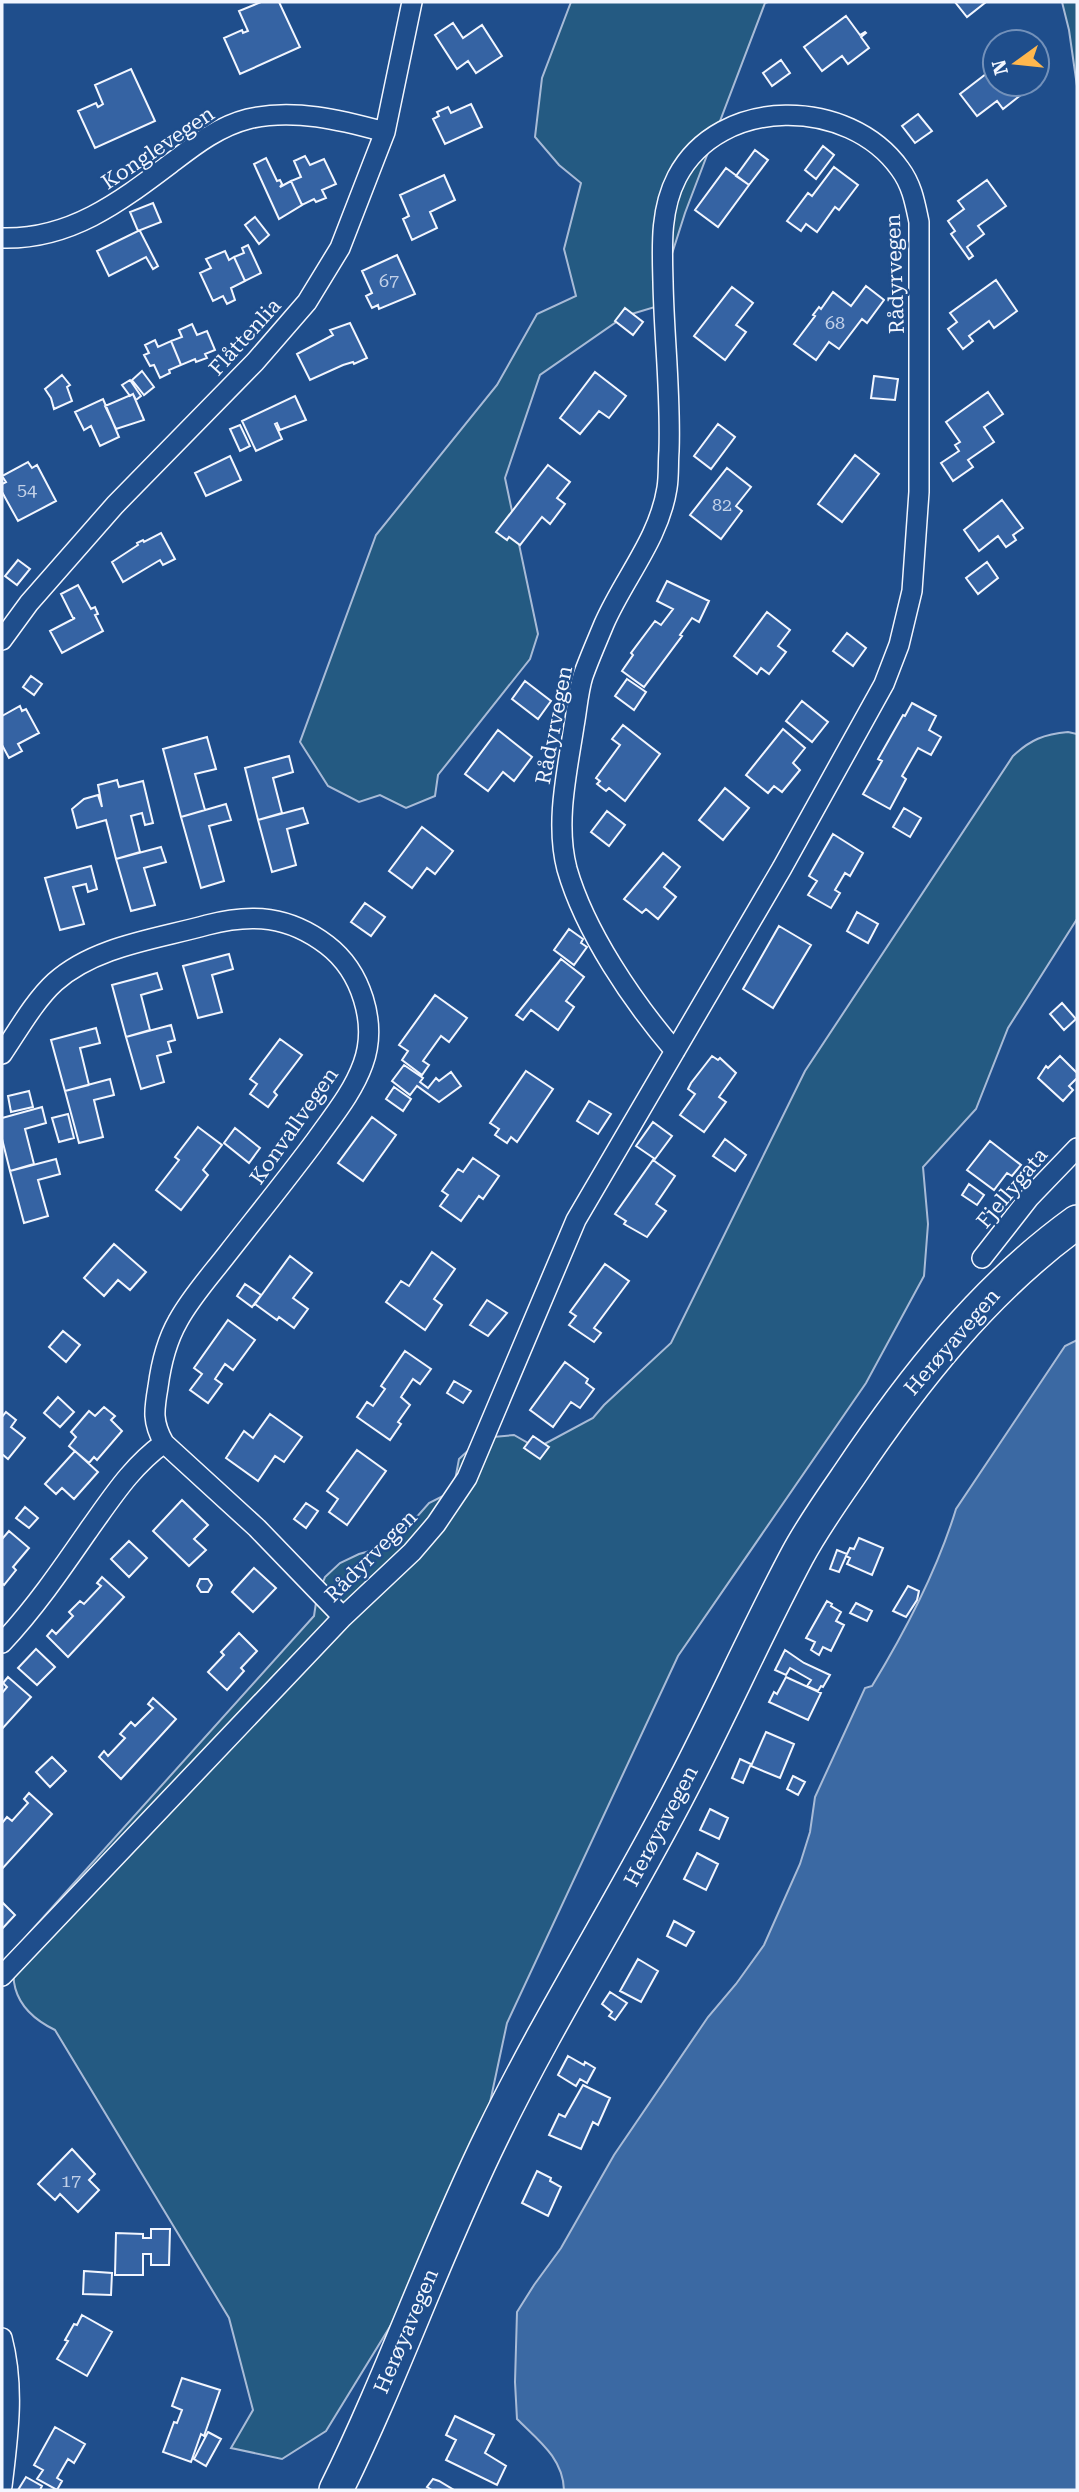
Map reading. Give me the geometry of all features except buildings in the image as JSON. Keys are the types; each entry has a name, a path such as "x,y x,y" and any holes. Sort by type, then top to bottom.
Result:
{"highway":[{"name":"Herøyavegen","path":"335,2490 358,2446 459,2205 494,2132 544,2037 648,1854 799,1553 864,1452 929,1365 993,1294 1077,1222"}],"street":[{"name":"Flåttenlia","path":"2,640 29,603 115,505 255,362 307,302 340,248 385,132 412,2"},
{"name":"Konglevegen","path":"2,237 40,236 84,222 107,210 198,143 228,126 246,120 276,116 312,117 344,121 385,132"},
{"name":"Rådyrvegen","path":"2,1976 343,1617 412,1552 436,1524 467,1478 576,1220 675,1051 782,868 884,684 899,645 912,591 919,465 917,212 913,193 900,168 873,142 847,126 821,118 774,116 751,119 701,146 677,176 664,210 662,243 670,420 667,488 657,527 606,620 582,679 573,733 562,810 563,844 568,870 583,910 606,953 643,1014 675,1051"},
{"name":"Konvallvegen","path":"2,1054 53,983 74,967 126,946 233,918 255,917 292,924 313,934 333,950 362,991 367,1015 368,1041 364,1062 355,1082 309,1149 211,1274 178,1321 169,1341 161,1362 154,1409 155,1428 164,1443"},
{"name":"Fjellygata","path":"982,1258 1029,1198 1077,1148"},
{"path":"2,1643 40,1597 124,1479 145,1457 164,1443 257,1528 343,1617"},
{"path":"2,2338 10,2384 2,2486"}],"shaded area":[{"path":"571,2 768,2 765,3 685,213 655,307 625,316 540,375 505,478 538,634 530,659 438,775 435,796 406,808 380,795 359,802 328,786 300,742 376,535 497,385 537,314 576,296 564,249 581,183 559,165 535,137 542,78"},
{"path":"1062,2 1077,2 1077,86 1069,30"},
{"path":"1068,732 1077,734 1077,919 1008,1028 976,1109 923,1167 928,1224 924,1276 866,1383 678,1656 507,2023 470,2196 326,2431 282,2459 231,2448 253,2410 229,2318 55,2030 29,2012 20,2001 14,1976 20,1948 29,1933 314,1616 317,1596 325,1577 340,1563 359,1554 392,1545 429,1503 453,1491 459,1459 474,1445 493,1437 514,1435 537,1448 593,1418 671,1343 805,1071 1013,756 1038,739"},
{"path":"1077,1340 1077,2490 564,2490 563,2479 554,2459 517,2419 517,2312 561,2248 614,2155 708,2017 764,1945 800,1864 810,1832 815,1797 865,1688 872,1686 920,1600 956,1509 1065,1346"}]}
